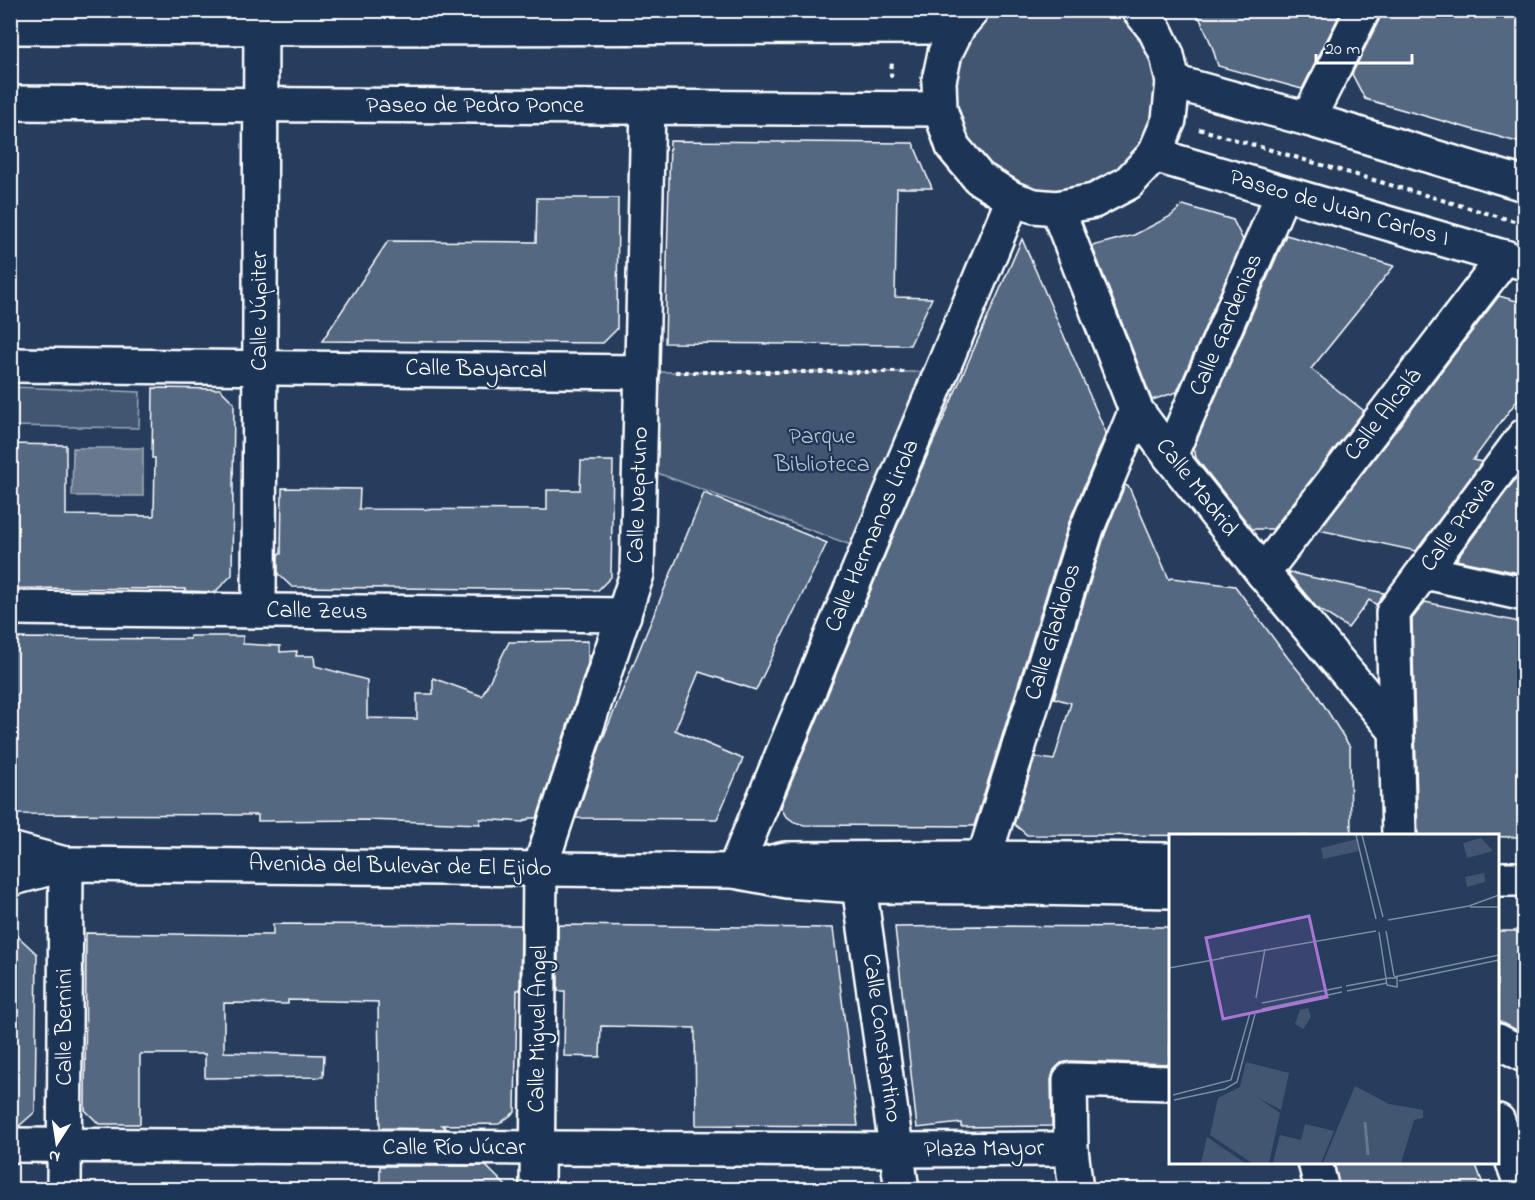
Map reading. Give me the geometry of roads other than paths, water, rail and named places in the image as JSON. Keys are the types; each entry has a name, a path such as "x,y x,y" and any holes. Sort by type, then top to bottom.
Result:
{"street":[{"path":"795,28 824,10"},
{"path":"965,19 945,53 939,81 940,109 953,147 979,178 1012,200 1034,206 1057,208 1094,201 1128,183 1154,154 1169,120 1173,82 1167,55 1155,30 1139,10"},
{"path":"1308,119 1363,10"},
{"path":"10,27 261,19 795,28 965,19"},
{"name":"Calle Júpiter","path":"259,611 261,19"},
{"path":"1173,82 1308,119 1524,184"},
{"name":"Paseo de Pedro Ponce","path":"10,103 940,109"},
{"name":"Calle Neptuno","path":"540,868 637,574 648,107"},
{"name":"Paseo de Juan Carlos I","path":"1154,154 1515,260"},
{"name":"Calle Gardenias","path":"1170,456 1283,193"},
{"name":"Calle Hermanos Lirola","path":"734,872 1012,200"},
{"name":"Calle Madrid","path":"1057,208 1136,410 1263,573 1396,731"},
{"name":"Calle Alcalá","path":"1263,573 1515,260"},
{"name":"Calle Bayarcal","path":"10,365 642,372"},
{"name":"Calle Gladiolos","path":"984,858 1087,528 1136,410"},
{"name":"Calle Pravia","path":"1396,731 1393,613 1524,436"},
{"path":"1425,572 1524,594"},
{"name":"Calle Zeus","path":"10,608 624,615"},
{"path":"1396,731 1399,834"},
{"name":"Avenida del Bulevar de El Ejido","path":"10,849 66,864 734,872 787,881 859,886 1169,891"},
{"name":"Avenida del Bulevar de El Ejido","path":"734,872 785,859 1169,860"},
{"name":"Avenida del Bulevar de El Ejido","path":"859,886 948,859"},
{"name":"Avenida del Bulevar de El Ejido","path":"10,879 66,864"},
{"name":"Calle Bernini","path":"64,1190 66,864"},
{"name":"Calle Miguel Ángel","path":"537,1190 540,868"},
{"path":"1499,879 1524,879"},
{"name":"Calle Constantino","path":"859,886 902,1190"},
{"path":"1499,1042 1524,1055"},
{"name":"Plaza Mayor","path":"1076,1190 1071,1149 1070,1080 1169,1083"},
{"path":"1499,1126 1523,1190"},
{"name":"Calle Río Júcar","path":"10,1145 897,1150"},
{"name":"Plaza Mayor","path":"897,1150 1071,1149"},
{"path":"1316,1164 1322,1190"}],"park label":[{"name":"Parque Biblioteca","path":"822,451"}]}
